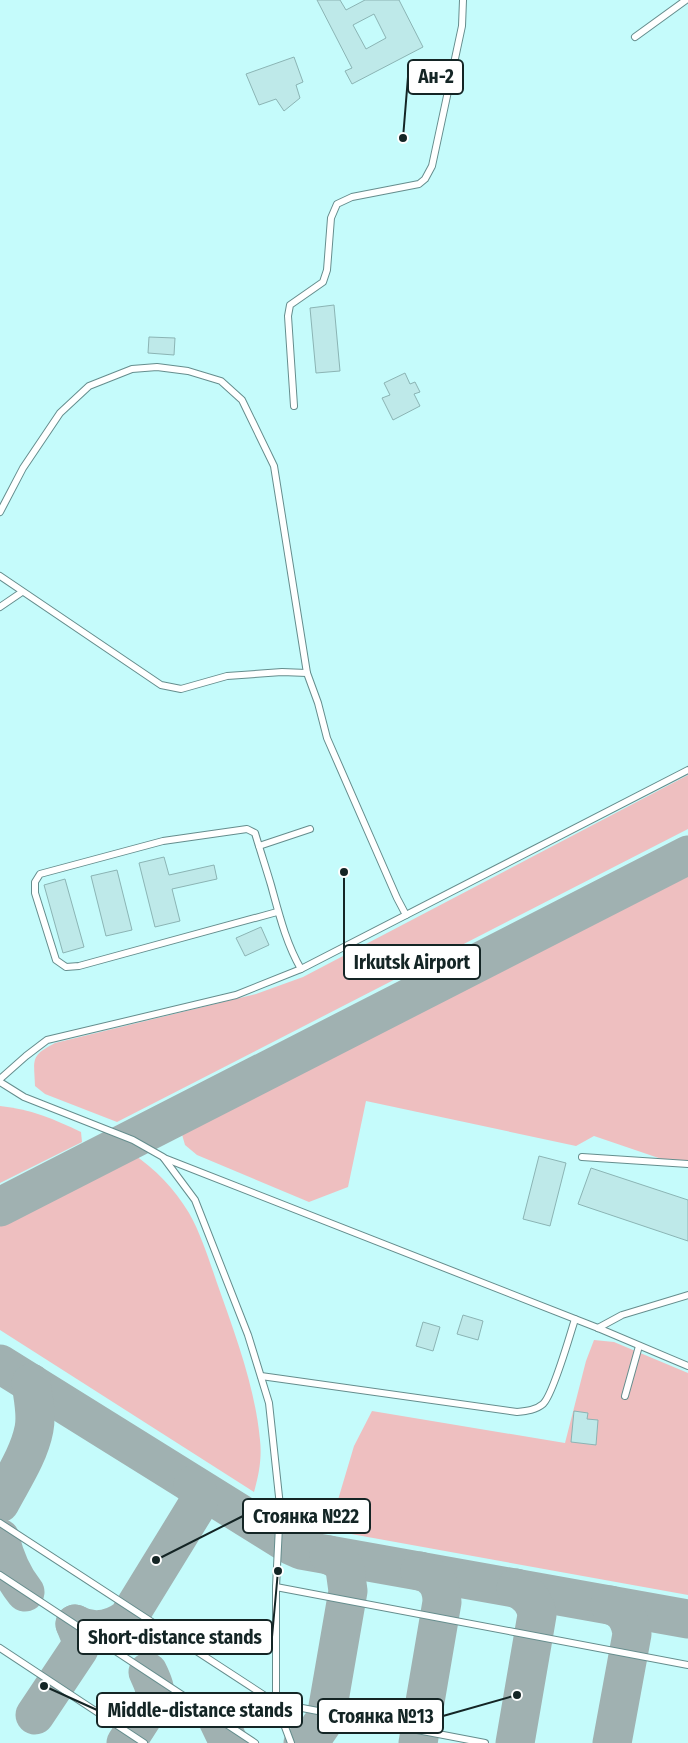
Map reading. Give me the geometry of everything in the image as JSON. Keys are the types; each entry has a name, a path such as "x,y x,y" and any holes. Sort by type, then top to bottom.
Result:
{"lane":[{"path":"294,406 288,316 290,305 322,282 327,270 331,218 337,204 352,197 418,184 425,179 432,166 462,26 463,0"},
{"path":"635,37 686,0"},
{"path":"0,512 23,468 60,413 90,386 132,369 157,366 188,371 222,381 242,400 274,466 307,673 318,703 327,738 406,915"},
{"path":"0,576 160,685 181,689 227,676 282,672 307,673"},
{"path":"0,607 22,592"},
{"path":"688,770 301,969 236,995 48,1040 26,1056 0,1080 24,1097 133,1140 163,1157 598,1328 688,1366"},
{"path":"277,912 79,966 66,967 56,960 35,893 35,882 40,874 163,841 248,829 255,833 277,912 292,953 301,969"},
{"path":"259,846 310,829"},
{"path":"163,1157 195,1200 248,1335 269,1403 280,1506 276,1587 276,1703 291,1743"},
{"path":"582,1158 688,1164"},
{"path":"598,1328 622,1315 688,1294"},
{"path":"261,1376 517,1412 533,1410 544,1403 551,1390 575,1319"},
{"path":"625,1396 639,1346"},
{"path":"0,1523 276,1703 485,1743"},
{"path":"0,1575 256,1743"},
{"path":"276,1587 688,1665"},
{"path":"0,1648 144,1743"}],"shaded area":[{"path":"0,0 688,0 688,1743 0,1743"},
{"path":"688,775 688,829 117,1122 45,1094 35,1086 35,1059 41,1051 55,1043 256,994 303,977"},
{"path":"688,872 688,1168 594,1136 576,1146 366,1101 348,1187 309,1202 197,1155 185,1145 181,1131"},
{"path":"0,1106 32,1112 61,1123 81,1132 82,1142 0,1183"},
{"path":"132,1153 157,1173 177,1195 189,1213 208,1256 237,1341 254,1400 261,1453 254,1492 0,1330 0,1223"},
{"path":"594,1340 614,1342 688,1373 688,1595 329,1530 354,1446 372,1411 565,1443 586,1361"}],"building":[{"path":"317,0 340,0 346,10 365,0 399,0 423,47 352,84 345,71 352,68","holes":["374,14 386,38 366,49 353,25"]},
{"path":"294,57 303,82 296,85 300,98 284,111 276,99 259,105 246,74"},
{"path":"334,305 340,371 316,373 310,308"},
{"path":"149,337 175,338 174,355 148,353"},
{"path":"405,373 410,384 415,382 420,392 414,394 420,406 393,420 382,398 390,395 384,383"},
{"path":"164,857 169,875 214,865 217,879 172,889 180,921 155,927 139,863"},
{"path":"117,870 132,930 106,936 91,876"},
{"path":"65,879 84,947 63,953 44,885"},
{"path":"261,927 269,945 245,956 236,938"},
{"path":"539,1156 566,1163 550,1226 523,1219"},
{"path":"591,1168 688,1200 688,1241 578,1204"},
{"path":"463,1315 483,1321 478,1340 457,1334"},
{"path":"423,1322 440,1327 433,1351 416,1346"},
{"path":"574,1411 588,1413 587,1419 598,1420 596,1445 571,1442"}],"taxiway":[{"path":"0,1207 688,855"},
{"path":"0,1364 301,1550 688,1619"},
{"path":"0,1503 20,1467 32,1439 35,1418 31,1383"},
{"path":"75,1624 95,1630 109,1628 128,1618 198,1504 198,1493 193,1485"},
{"path":"0,1538 4,1553 16,1580 25,1592"},
{"path":"303,1743 315,1734 326,1718 348,1591 345,1569 339,1560 329,1555"},
{"path":"418,1743 442,1602 441,1591 437,1582 430,1575 420,1571"},
{"path":"515,1743 537,1615 535,1606 530,1598 516,1588"},
{"path":"610,1605 626,1615 632,1634 612,1743"},
{"path":"35,1715 79,1649 81,1639 75,1624"},
{"path":"126,1743 153,1701 153,1683 148,1672"},
{"path":"217,1718 229,1743"}],"place":[{"name":"Ан-2","path":"403,138"},
{"name":"Irkutsk Airport","path":"344,872"},
{"name":"Стоянка №22","path":"156,1560"},
{"name":"Short-distance stands","path":"278,1571"},
{"name":"Middle-distance stands","path":"44,1686"},
{"name":"Стоянка №13","path":"517,1695"}]}
